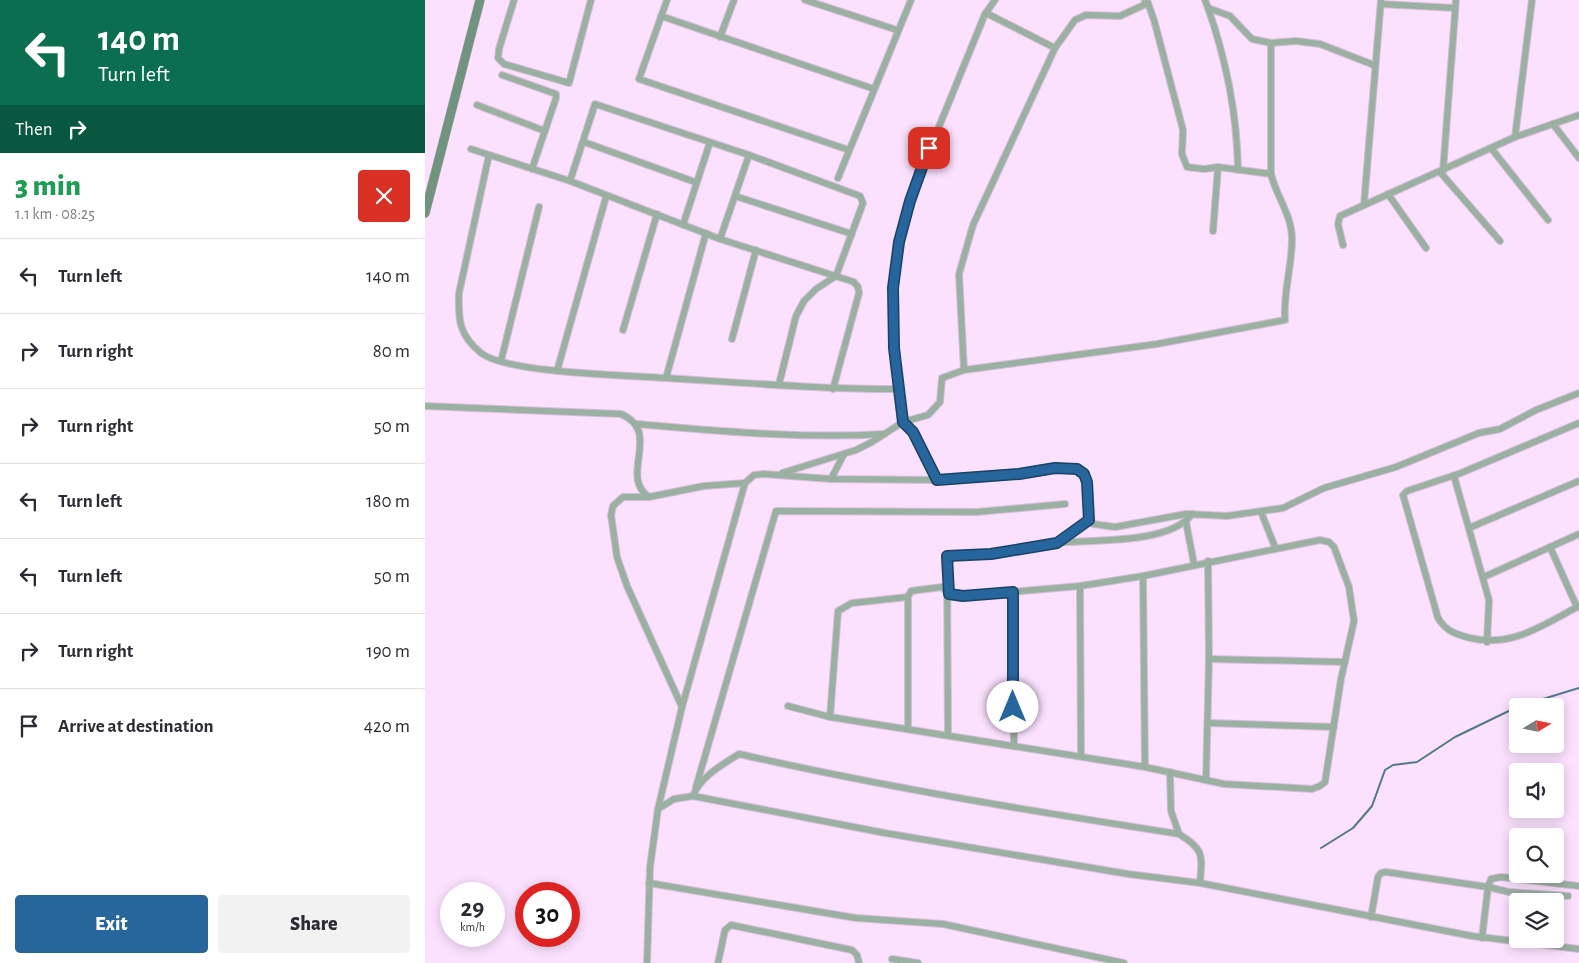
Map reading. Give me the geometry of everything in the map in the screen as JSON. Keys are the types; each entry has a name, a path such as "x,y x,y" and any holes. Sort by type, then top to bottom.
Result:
{"main road":[{"path":"425,213 480,0"}],"street":[{"path":"513,0 499,49 499,58 504,64 569,83 591,0"},
{"path":"667,0 639,78 849,150"},
{"path":"720,37 734,0"},
{"path":"805,0 897,30"},
{"path":"838,178 897,30 911,0"},
{"path":"937,480 913,432 903,422 894,348 893,288 899,242 916,183 986,13 995,0"},
{"path":"1205,0 1222,48 1235,131 1237,170"},
{"path":"1456,0 1441,172 1499,241"},
{"path":"1515,137 1532,0"},
{"path":"963,370 959,274 973,225 1055,48 1075,20 1086,15 1120,16 1147,1 1183,130 1182,154 1187,167 1204,169 1218,167 1271,174"},
{"path":"1364,204 1374,65 1381,2 1455,8"},
{"path":"1208,8 1230,16 1252,39 1271,43 1297,41 1320,44 1374,65"},
{"path":"986,13 1055,48"},
{"path":"661,16 874,88"},
{"path":"778,474 844,454 872,442 903,422 928,415 940,402 942,378 963,370 1157,344 1285,320 1284,301 1292,238 1289,216 1273,184 1271,174 1271,43"},
{"path":"502,75 556,94 532,169"},
{"path":"571,181 595,104 749,155 860,196 863,203 836,276 824,283 804,302 796,316 779,384"},
{"path":"477,105 545,131"},
{"path":"1343,245 1337,224 1339,216 1441,172 1515,137 1579,114"},
{"path":"1553,124 1579,158"},
{"path":"584,142 695,182"},
{"path":"683,224 695,182 710,142"},
{"path":"1491,148 1548,220"},
{"path":"471,149 571,181 606,197 657,214 720,239 854,282 859,287 859,293 833,389"},
{"path":"489,155 459,293 458,314 461,330 467,339 482,353 501,361 557,371 833,389 899,389"},
{"path":"720,239 749,155"},
{"path":"1213,231 1218,167"},
{"path":"1388,194 1426,248"},
{"path":"735,196 852,234"},
{"path":"557,371 606,197"},
{"path":"501,361 539,207"},
{"path":"623,330 657,214"},
{"path":"666,378 706,233"},
{"path":"732,339 756,250"},
{"path":"1089,520 1099,526 1115,527 1192,514 1217,516 1283,508 1324,488 1388,470 1479,433 1500,429 1536,410 1579,393"},
{"path":"425,406 621,414 637,424 761,435 831,437 885,434"},
{"path":"1550,547 1578,607 1525,634 1487,642 1454,634 1444,628 1438,618 1403,495 1407,490 1454,476 1579,423"},
{"path":"637,424 639,441 637,478 640,488 649,497"},
{"path":"831,479 844,454"},
{"path":"647,961 649,884 658,809 682,707 745,484 754,475 778,474 831,479 937,480 1019,474 1043,469 1068,467 1077,469 1084,474 1087,482 1089,520"},
{"path":"1454,476 1489,600 1487,642"},
{"path":"1469,528 1579,481"},
{"path":"682,707 627,586 617,557 611,515 613,506 623,497 649,497 703,486 745,484"},
{"path":"695,792 776,511 977,512 1065,504"},
{"path":"1261,512 1275,547"},
{"path":"948,735 949,594 947,556 991,554 1057,543 1106,542 1174,529 1186,522 1192,514"},
{"path":"1057,543 1089,520"},
{"path":"1186,522 1194,564"},
{"path":"1484,577 1579,534"},
{"path":"788,706 830,717 1081,756 1145,767 1224,784 1312,788 1320,786 1325,782 1345,662 1354,621 1353,605 1334,547 1329,542 1320,540 1275,547 1143,576 1080,586 963,596 949,594 942,587 911,591 907,597 908,728"},
{"path":"1206,780 1209,659 1208,561"},
{"path":"1143,576 1145,767"},
{"path":"1080,586 1081,756"},
{"path":"1013,592 1014,746"},
{"path":"830,717 838,611 852,603 907,597"},
{"path":"1209,659 1345,662"},
{"path":"1207,723 1334,727"},
{"path":"658,809 674,799 695,792 717,768 739,754 808,770 949,796 1179,834 1198,847 1202,855 1200,884"},
{"path":"1170,772 1171,811 1179,834"},
{"path":"695,792 885,833 1128,874 1200,884 1482,938 1579,949"},
{"path":"1371,917 1381,872 1488,887 1509,892 1568,896"},
{"path":"1482,938 1488,887 1491,879 1501,877 1579,886"},
{"path":"649,884 856,918 943,924 1124,963"},
{"path":"718,963 727,927 731,924 852,950 857,955 859,963"},
{"path":"892,959 918,963"}],"waterway":[{"path":"1546,698 1579,688"},
{"path":"1321,848 1353,828 1372,806 1385,770 1393,765 1417,762 1455,737 1509,711"}],"route":[{"path":"929,148 910,201 895,265 893,288 894,348 903,422 913,432 937,480 1030,473 1043,469 1068,467 1077,469 1084,474 1087,482 1087,513 1089,520 1057,543 991,554 947,556 949,594 963,596 1013,592 1013,707"}]}
